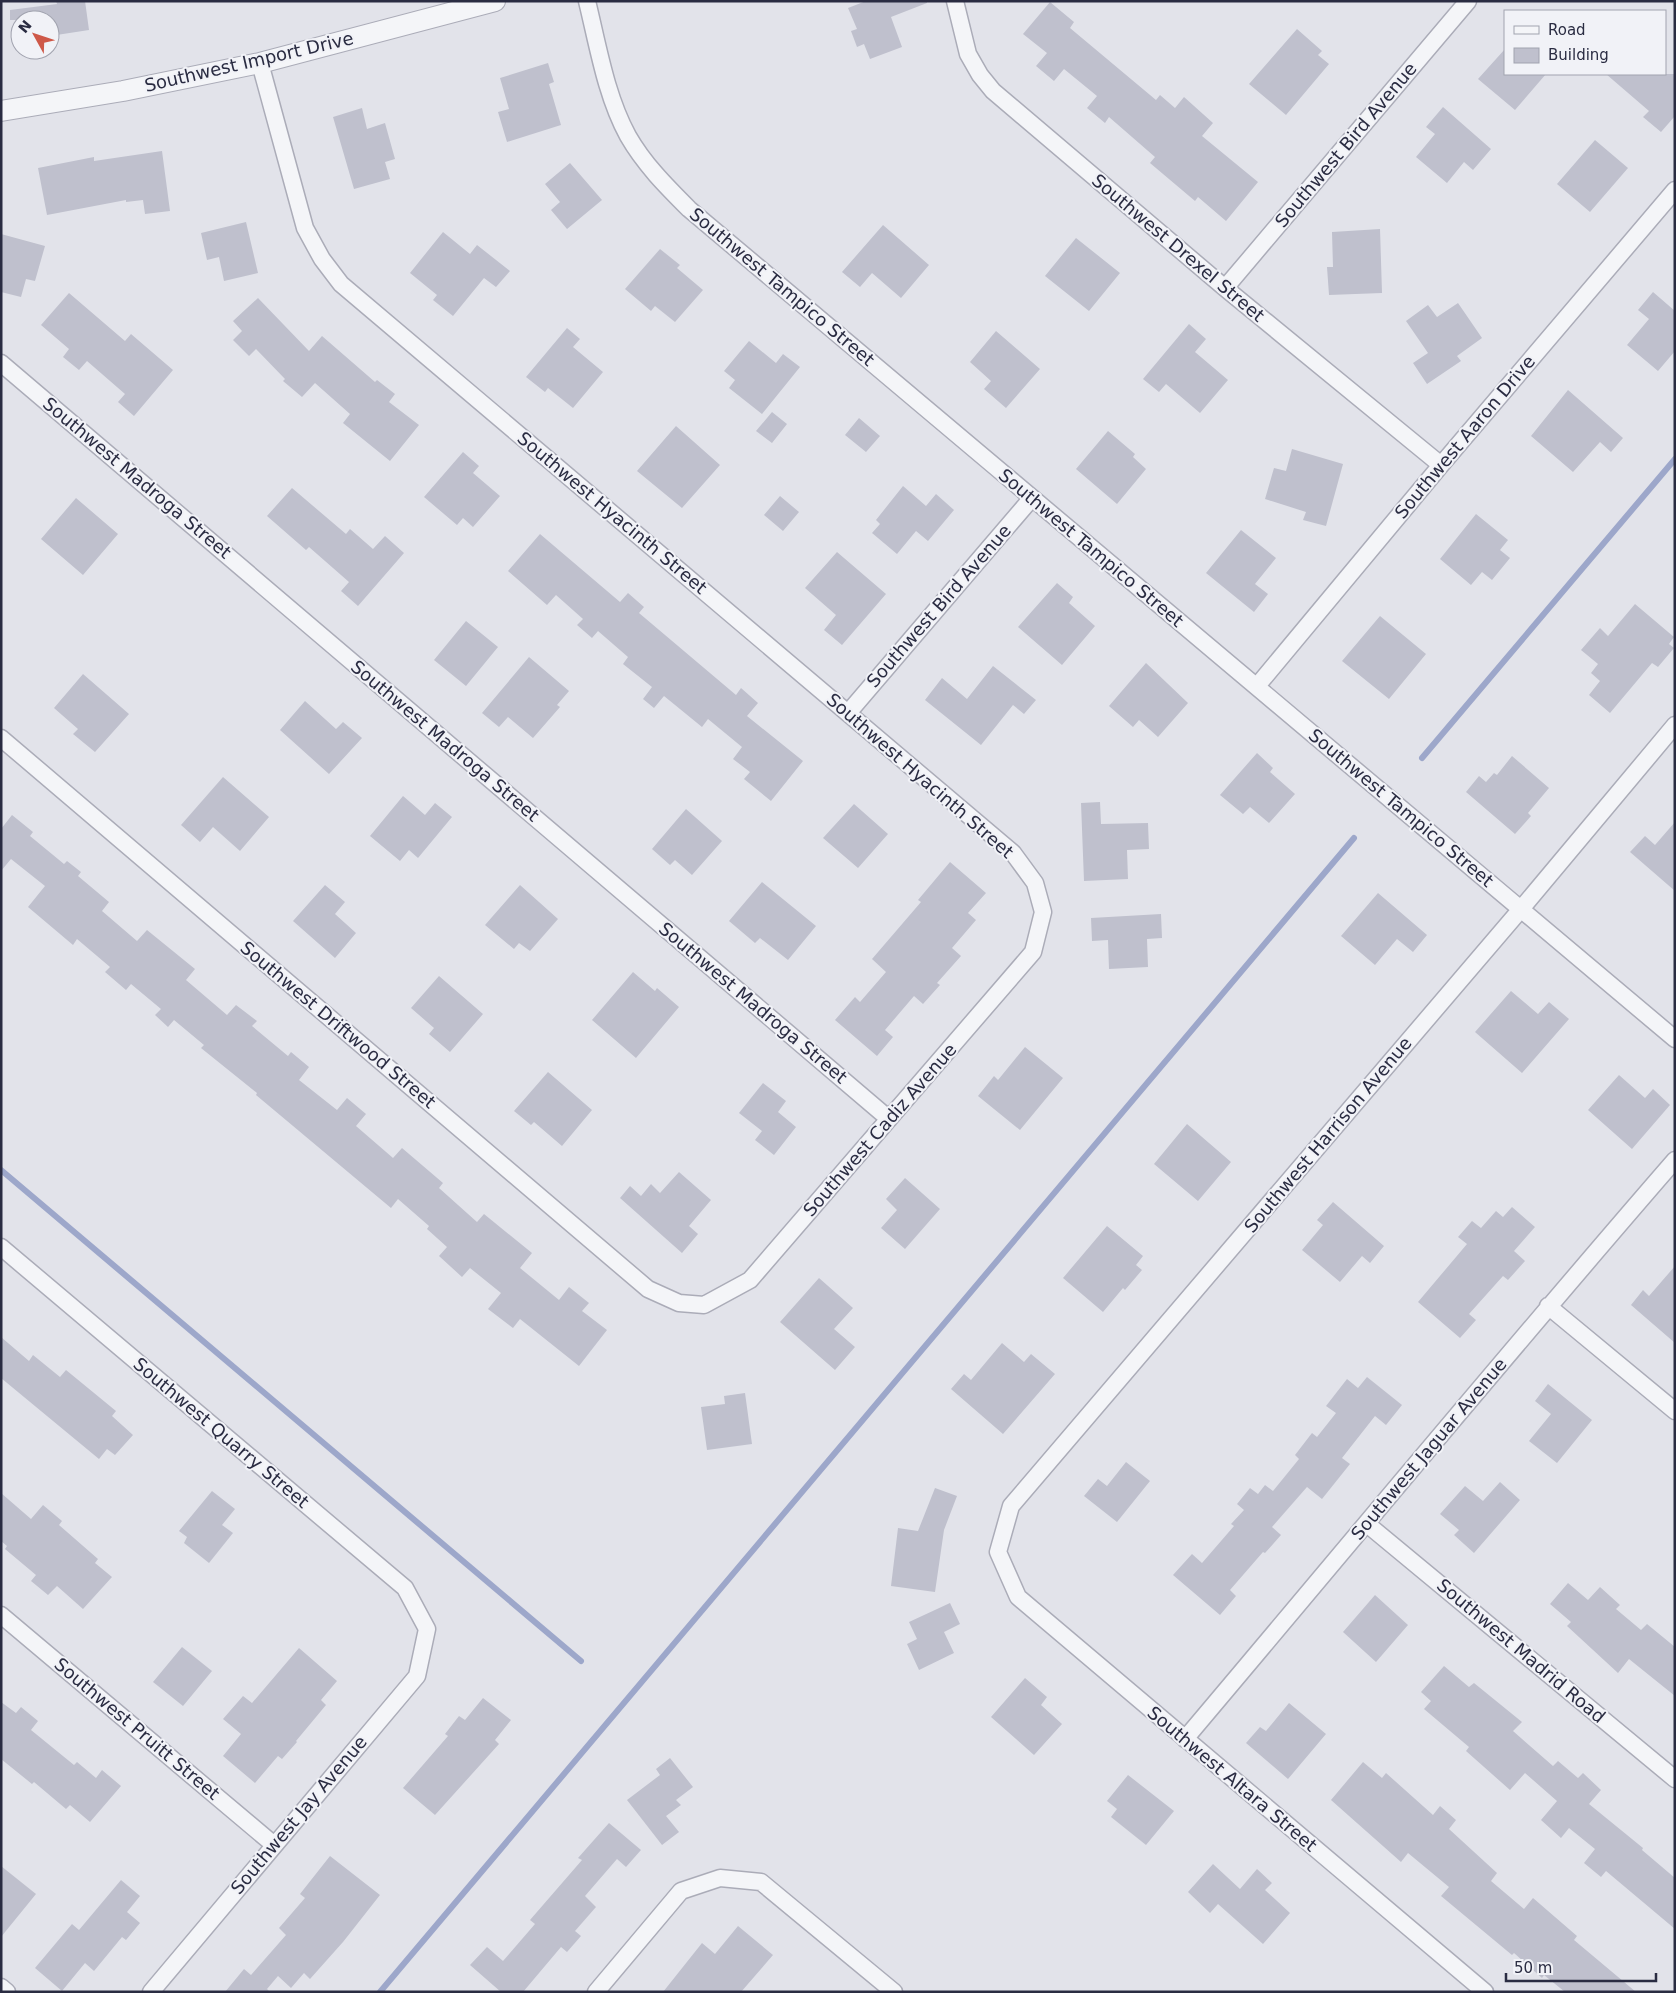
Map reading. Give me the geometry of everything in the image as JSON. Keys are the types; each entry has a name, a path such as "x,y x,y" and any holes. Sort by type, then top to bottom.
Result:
{"street":[{"name":"Southwest Import Drive","path":"1,111 123,91 260,63 495,1"},
{"name":"Southwest Tampico Street","path":"587,1 612,97 627,135 642,158 663,184 689,209 1031,499 1257,686 1675,1039"},
{"name":"Southwest Drexel Street","path":"955,1 968,54 980,75 993,92 1225,288 1441,465"},
{"name":"Southwest Bird Avenue","path":"1225,288 1468,1"},
{"name":"Southwest Hyacinth Street","path":"260,63 306,228 322,259 341,284 1013,853 1035,883 1043,912"},
{"name":"Southwest Aaron Drive","path":"1257,686 1441,465 1675,190"},
{"name":"Southwest Madroga Street","path":"1,363 889,1119"},
{"name":"Southwest Bird Avenue","path":"848,713 1031,499"},
{"name":"Southwest Harrison Avenue","path":"998,1552 1011,1506 1521,909 1675,725"},
{"name":"Southwest Driftwood Street","path":"1,738 648,1289 680,1303"},
{"name":"Southwest Cadiz Avenue","path":"680,1303 704,1305 750,1280 1033,952 1043,912"},
{"name":"Southwest Jaguar Avenue","path":"1184,1739 1367,1524 1548,1306 1675,1160"},
{"name":"Southwest Quarry Street","path":"1,1247 405,1588 427,1629"},
{"path":"1548,1306 1675,1411"},
{"name":"Southwest Madrid Road","path":"1367,1524 1675,1779"},
{"name":"Southwest Altara Street","path":"998,1552 1018,1597 1485,1992"},
{"name":"Southwest Pruitt Street","path":"1,1615 273,1844"},
{"name":"Southwest Jay Avenue","path":"151,1992 273,1844 416,1676 427,1629"},
{"path":"596,1992 681,1891 720,1878 760,1882 894,1992"},
{"path":"1,1987 7,1992"}],"building":[{"path":"56,1 85,1 89,30 60,34 60,10 10,10 57,4"},
{"path":"866,1 927,1 927,3 891,17 902,47 870,59 864,44 857,47 851,31 857,29 848,8"},
{"path":"1050,2 1074,22 1070,28 1156,100 1160,95 1175,108 1184,97 1213,123 1202,136 1258,182 1226,221 1198,197 1195,201 1150,163 1155,157 1109,117 1105,123 1087,108 1097,96 1064,69 1054,81 1036,66 1047,53 1023,34"},
{"path":"1297,29 1322,51 1318,55 1329,64 1286,115 1249,84"},
{"path":"1504,50 1504,75 1545,75 1515,110 1478,79"},
{"path":"548,63 554,82 549,84 561,125 507,142 498,112 509,109 500,78"},
{"path":"1675,74 1675,116 1661,132 1643,117 1649,111 1607,75"},
{"path":"1443,107 1491,149 1473,170 1464,162 1447,183 1416,157 1435,134 1426,127"},
{"path":"362,108 367,129 385,123 395,159 385,162 390,179 354,189 333,117"},
{"path":"1595,140 1628,168 1590,212 1557,184"},
{"path":"162,151 170,211 145,214 143,200 126,202 126,200 47,215 38,168 94,157 94,161"},
{"path":"570,163 602,200 567,229 551,210 560,202 545,184"},
{"path":"246,222 258,273 224,281 219,257 207,260 201,233"},
{"path":"883,225 929,265 901,298 872,273 860,287 842,272"},
{"path":"1380,229 1382,293 1329,295 1327,267 1333,267 1332,232"},
{"path":"443,232 470,254 477,245 510,271 496,287 484,278 453,316 433,300 437,295 410,273"},
{"path":"1,234 45,246 35,281 26,279 21,297 1,292"},
{"path":"1076,238 1120,273 1089,311 1045,276"},
{"path":"660,249 680,265 677,268 703,290 675,322 655,306 651,311 625,289"},
{"path":"1653,292 1675,311 1675,351 1658,371 1627,345 1649,319 1638,310"},
{"path":"69,293 125,341 131,334 173,370 134,416 118,402 125,394 87,361 79,370 63,357 69,349 41,325"},
{"path":"258,298 309,351 322,336 375,382 377,380 395,394 389,402 419,425 390,461 343,423 350,414 315,383 302,397 283,381 285,379 256,349 249,356 233,340 242,331 233,321"},
{"path":"1458,303 1482,338 1457,356 1461,361 1427,384 1413,363 1428,353 1406,321 1428,305 1437,317"},
{"path":"1189,324 1206,339 1195,352 1228,380 1200,413 1166,384 1159,392 1143,379"},
{"path":"567,328 580,339 573,347 603,372 573,408 548,388 545,392 526,377"},
{"path":"996,331 1040,369 1006,408 984,389 991,381 970,362"},
{"path":"749,341 776,363 783,354 800,367 762,414 729,388 735,380 724,371"},
{"path":"1568,390 1623,438 1611,452 1600,442 1573,472 1531,436"},
{"path":"772,412 787,424 772,443 756,431"},
{"path":"859,418 880,436 866,452 845,435"},
{"path":"676,426 720,465 682,508 637,471"},
{"path":"1108,431 1135,454 1133,457 1146,469 1117,504 1076,469"},
{"path":"1292,449 1343,464 1326,526 1303,520 1306,512 1265,499 1274,468 1286,471"},
{"path":"463,452 479,466 473,473 500,496 473,527 463,518 457,525 424,497"},
{"path":"903,486 926,506 936,494 954,510 928,541 916,531 897,554 872,533 880,524 876,520"},
{"path":"292,488 346,534 350,529 373,549 385,536 404,553 358,606 341,591 349,582 309,547 306,550 267,516"},
{"path":"780,496 799,512 783,531 764,515"},
{"path":"76,498 118,534 83,575 41,539"},
{"path":"1476,514 1508,540 1500,550 1510,558 1492,580 1482,572 1471,585 1440,559"},
{"path":"1241,530 1276,558 1255,584 1268,594 1254,612 1206,573"},
{"path":"540,534 620,602 628,593 644,607 639,613 736,695 741,688 758,703 747,716 803,761 771,801 744,779 750,772 733,759 742,747 708,719 702,727 664,696 654,708 643,699 652,687 623,664 628,657 598,631 592,638 577,625 583,619 556,595 547,605 508,571"},
{"path":"837,552 886,594 842,645 824,630 836,615 805,588"},
{"path":"1057,583 1073,597 1069,603 1095,626 1062,665 1018,627"},
{"path":"1635,604 1674,637 1669,644 1674,648 1658,667 1652,663 1610,713 1589,695 1600,681 1591,673 1598,664 1581,650 1600,628 1608,636"},
{"path":"1380,616 1426,654 1389,699 1342,661"},
{"path":"466,621 498,647 466,686 434,660"},
{"path":"529,657 569,691 557,705 560,707 533,738 508,717 499,727 482,713"},
{"path":"1146,663 1188,703 1158,737 1139,720 1133,727 1109,706"},
{"path":"993,666 1036,700 1024,714 1013,705 981,745 925,700 942,678 967,699"},
{"path":"83,674 129,714 95,752 73,734 78,729 54,708"},
{"path":"305,701 336,729 343,722 362,738 329,774 280,730"},
{"path":"1257,753 1273,768 1270,772 1295,794 1269,823 1250,807 1243,814 1220,795"},
{"path":"1512,756 1549,788 1528,813 1531,816 1515,834 1466,792 1479,776 1486,782 1494,773 1497,775"},
{"path":"223,777 269,817 240,851 213,827 200,842 181,825"},
{"path":"403,796 425,815 435,803 452,817 418,858 409,850 400,861 370,836"},
{"path":"1100,802 1101,824 1148,823 1149,849 1127,850 1128,879 1084,881 1081,803"},
{"path":"854,804 888,834 858,868 823,838"},
{"path":"686,809 722,841 692,875 675,860 670,865 652,849"},
{"path":"12,815 33,832 30,836 64,864 67,861 81,872 78,876 109,902 102,911 137,941 147,930 195,969 186,980 227,1015 236,1005 257,1021 252,1026 288,1056 291,1052 309,1067 299,1080 337,1110 347,1098 366,1114 356,1126 393,1158 402,1148 443,1183 439,1188 477,1222 484,1214 532,1253 520,1268 559,1300 569,1287 589,1303 582,1311 607,1330 579,1366 520,1319 513,1328 488,1309 501,1293 470,1268 462,1277 439,1256 447,1247 427,1229 429,1226 398,1199 391,1208 256,1095 257,1093 201,1048 204,1045 174,1020 168,1027 155,1015 161,1009 131,984 126,990 105,972 110,967 77,939 73,945 28,907 45,886 11,859 1,871 1,829"},
{"path":"1675,822 1675,891 1630,852 1645,836 1655,845"},
{"path":"950,862 986,893 968,913 976,920 952,948 961,956 937,983 940,985 923,1004 914,996 885,1030 893,1037 877,1056 835,1020 855,997 860,1002 886,972 872,959 921,902 918,900"},
{"path":"762,882 816,926 788,960 760,938 755,943 729,921"},
{"path":"325,885 345,902 335,914 356,933 335,958 293,921"},
{"path":"520,885 558,919 530,951 519,943 514,949 485,925"},
{"path":"1378,893 1427,935 1413,952 1397,939 1375,965 1341,936"},
{"path":"1161,914 1162,938 1147,939 1148,967 1109,969 1108,940 1092,941 1091,918"},
{"path":"633,972 655,991 657,988 679,1007 636,1058 592,1020"},
{"path":"439,976 483,1014 450,1052 429,1034 434,1028 411,1008"},
{"path":"1511,991 1538,1014 1549,1002 1569,1019 1522,1073 1475,1032"},
{"path":"1025,1047 1063,1078 1020,1130 978,1096 994,1076 998,1080"},
{"path":"548,1072 592,1110 562,1146 534,1122 531,1125 514,1111"},
{"path":"1619,1075 1645,1098 1653,1089 1670,1105 1632,1149 1588,1110"},
{"path":"763,1083 786,1101 778,1112 796,1127 774,1155 755,1140 762,1131 739,1113"},
{"path":"1187,1124 1231,1162 1198,1201 1154,1164"},
{"path":"679,1172 711,1200 689,1226 698,1234 682,1253 620,1198 630,1186 641,1196 651,1184 660,1193"},
{"path":"905,1178 940,1209 905,1249 881,1228 897,1210 886,1199"},
{"path":"1333,1202 1384,1246 1370,1263 1362,1256 1340,1282 1302,1250 1323,1225 1317,1220"},
{"path":"1512,1207 1535,1227 1514,1251 1525,1261 1508,1280 1503,1276 1469,1314 1476,1320 1460,1338 1418,1302 1467,1244 1458,1237 1472,1221 1481,1228 1496,1211 1503,1217"},
{"path":"1107,1226 1143,1256 1136,1265 1142,1270 1125,1290 1123,1288 1103,1312 1063,1278"},
{"path":"1675,1266 1675,1343 1631,1305 1643,1290 1649,1296"},
{"path":"819,1278 853,1308 834,1329 855,1347 835,1370 780,1322"},
{"path":"1,1337 29,1361 33,1355 60,1377 66,1370 116,1411 112,1416 133,1435 115,1455 107,1449 99,1459 1,1378"},
{"path":"1002,1343 1024,1362 1031,1354 1055,1374 1003,1434 951,1389 964,1374 971,1380"},
{"path":"1367,1377 1402,1405 1386,1425 1375,1416 1342,1458 1350,1464 1322,1499 1307,1487 1272,1527 1281,1535 1265,1553 1263,1552 1230,1590 1236,1596 1220,1615 1173,1575 1192,1554 1202,1563 1234,1526 1231,1524 1244,1510 1237,1504 1250,1488 1258,1494 1265,1485 1273,1491 1299,1459 1295,1455 1312,1433 1317,1437 1336,1413 1326,1406 1347,1379 1358,1388"},
{"path":"1548,1384 1592,1420 1557,1463 1529,1441 1551,1414 1535,1401"},
{"path":"745,1393 752,1444 707,1450 701,1407 725,1404 724,1396"},
{"path":"1126,1462 1150,1481 1117,1522 1084,1496 1098,1479 1107,1486"},
{"path":"1500,1482 1520,1500 1474,1553 1454,1535 1459,1530 1440,1514 1465,1486 1483,1501"},
{"path":"935,1488 957,1496 944,1530 935,1592 891,1586 898,1528 918,1531"},
{"path":"212,1491 235,1509 222,1525 233,1533 209,1563 184,1543 187,1537 179,1531"},
{"path":"1,1493 31,1519 43,1505 62,1521 59,1525 98,1559 95,1563 112,1577 83,1609 57,1586 48,1595 31,1581 36,1575 5,1549 7,1546 1,1541"},
{"path":"1568,1583 1588,1600 1600,1587 1620,1605 1616,1609 1641,1630 1647,1624 1675,1647 1675,1696 1629,1659 1618,1673 1567,1626 1571,1622 1550,1604"},
{"path":"1375,1595 1408,1625 1376,1662 1343,1632"},
{"path":"950,1603 960,1624 944,1632 954,1653 919,1670 907,1644 917,1639 909,1622"},
{"path":"182,1647 212,1671 183,1706 153,1682"},
{"path":"299,1648 337,1681 321,1700 326,1705 297,1742 282,1759 278,1756 255,1783 223,1756 241,1734 223,1719 243,1696 252,1703"},
{"path":"1444,1666 1469,1687 1474,1683 1522,1722 1513,1731 1553,1766 1558,1761 1578,1778 1583,1773 1601,1790 1589,1804 1643,1848 1642,1850 1675,1878 1675,1929 1606,1871 1601,1877 1584,1863 1595,1849 1569,1828 1561,1838 1541,1820 1557,1801 1525,1773 1510,1790 1466,1751 1469,1747 1424,1709 1431,1701 1421,1692"},
{"path":"1025,1678 1047,1697 1041,1705 1062,1724 1034,1755 991,1717"},
{"path":"483,1698 511,1720 495,1740 499,1744 435,1815 403,1788 448,1736 445,1734 459,1716 465,1720"},
{"path":"1,1702 16,1713 21,1707 38,1721 31,1730 74,1765 77,1762 96,1778 102,1770 121,1786 90,1822 70,1805 66,1809 34,1782 32,1784 1,1759"},
{"path":"1289,1703 1326,1734 1288,1779 1246,1743 1260,1727 1266,1731"},
{"path":"670,1758 693,1787 676,1800 681,1805 666,1816 679,1832 662,1845 627,1800 660,1775 656,1769"},
{"path":"1363,1762 1382,1778 1386,1773 1433,1815 1440,1806 1456,1820 1449,1829 1497,1873 1491,1881 1524,1909 1533,1898 1577,1936 1574,1940 1636,1992 1565,1992 1544,1975 1542,1978 1514,1953 1512,1955 1441,1896 1449,1887 1408,1853 1401,1862 1331,1800"},
{"path":"1128,1775 1174,1811 1146,1845 1111,1817 1117,1809 1107,1801"},
{"path":"609,1823 641,1850 626,1867 617,1859 585,1896 596,1907 575,1931 581,1936 567,1952 561,1947 523,1992 501,1992 470,1965 487,1947 503,1961 535,1924 530,1920 582,1860 578,1858"},
{"path":"330,1856 380,1895 343,1942 310,1979 304,1973 291,1988 278,1976 267,1989 270,1992 225,1992 244,1969 251,1975 286,1935 279,1928 305,1898 300,1894"},
{"path":"1213,1864 1240,1889 1257,1869 1272,1883 1265,1890 1290,1913 1263,1944 1218,1904 1210,1913 1188,1892"},
{"path":"1,1866 36,1894 1,1937"},
{"path":"121,1880 140,1896 127,1912 140,1923 126,1940 122,1937 94,1971 85,1963 62,1991 35,1968 72,1924 79,1930"},
{"path":"738,1926 773,1955 741,1992 663,1992 702,1943 715,1954"}],"waterway":[{"path":"1422,758 1675,459"},
{"path":"380,1992 1354,838"},
{"path":"1,1170 581,1661"}]}
